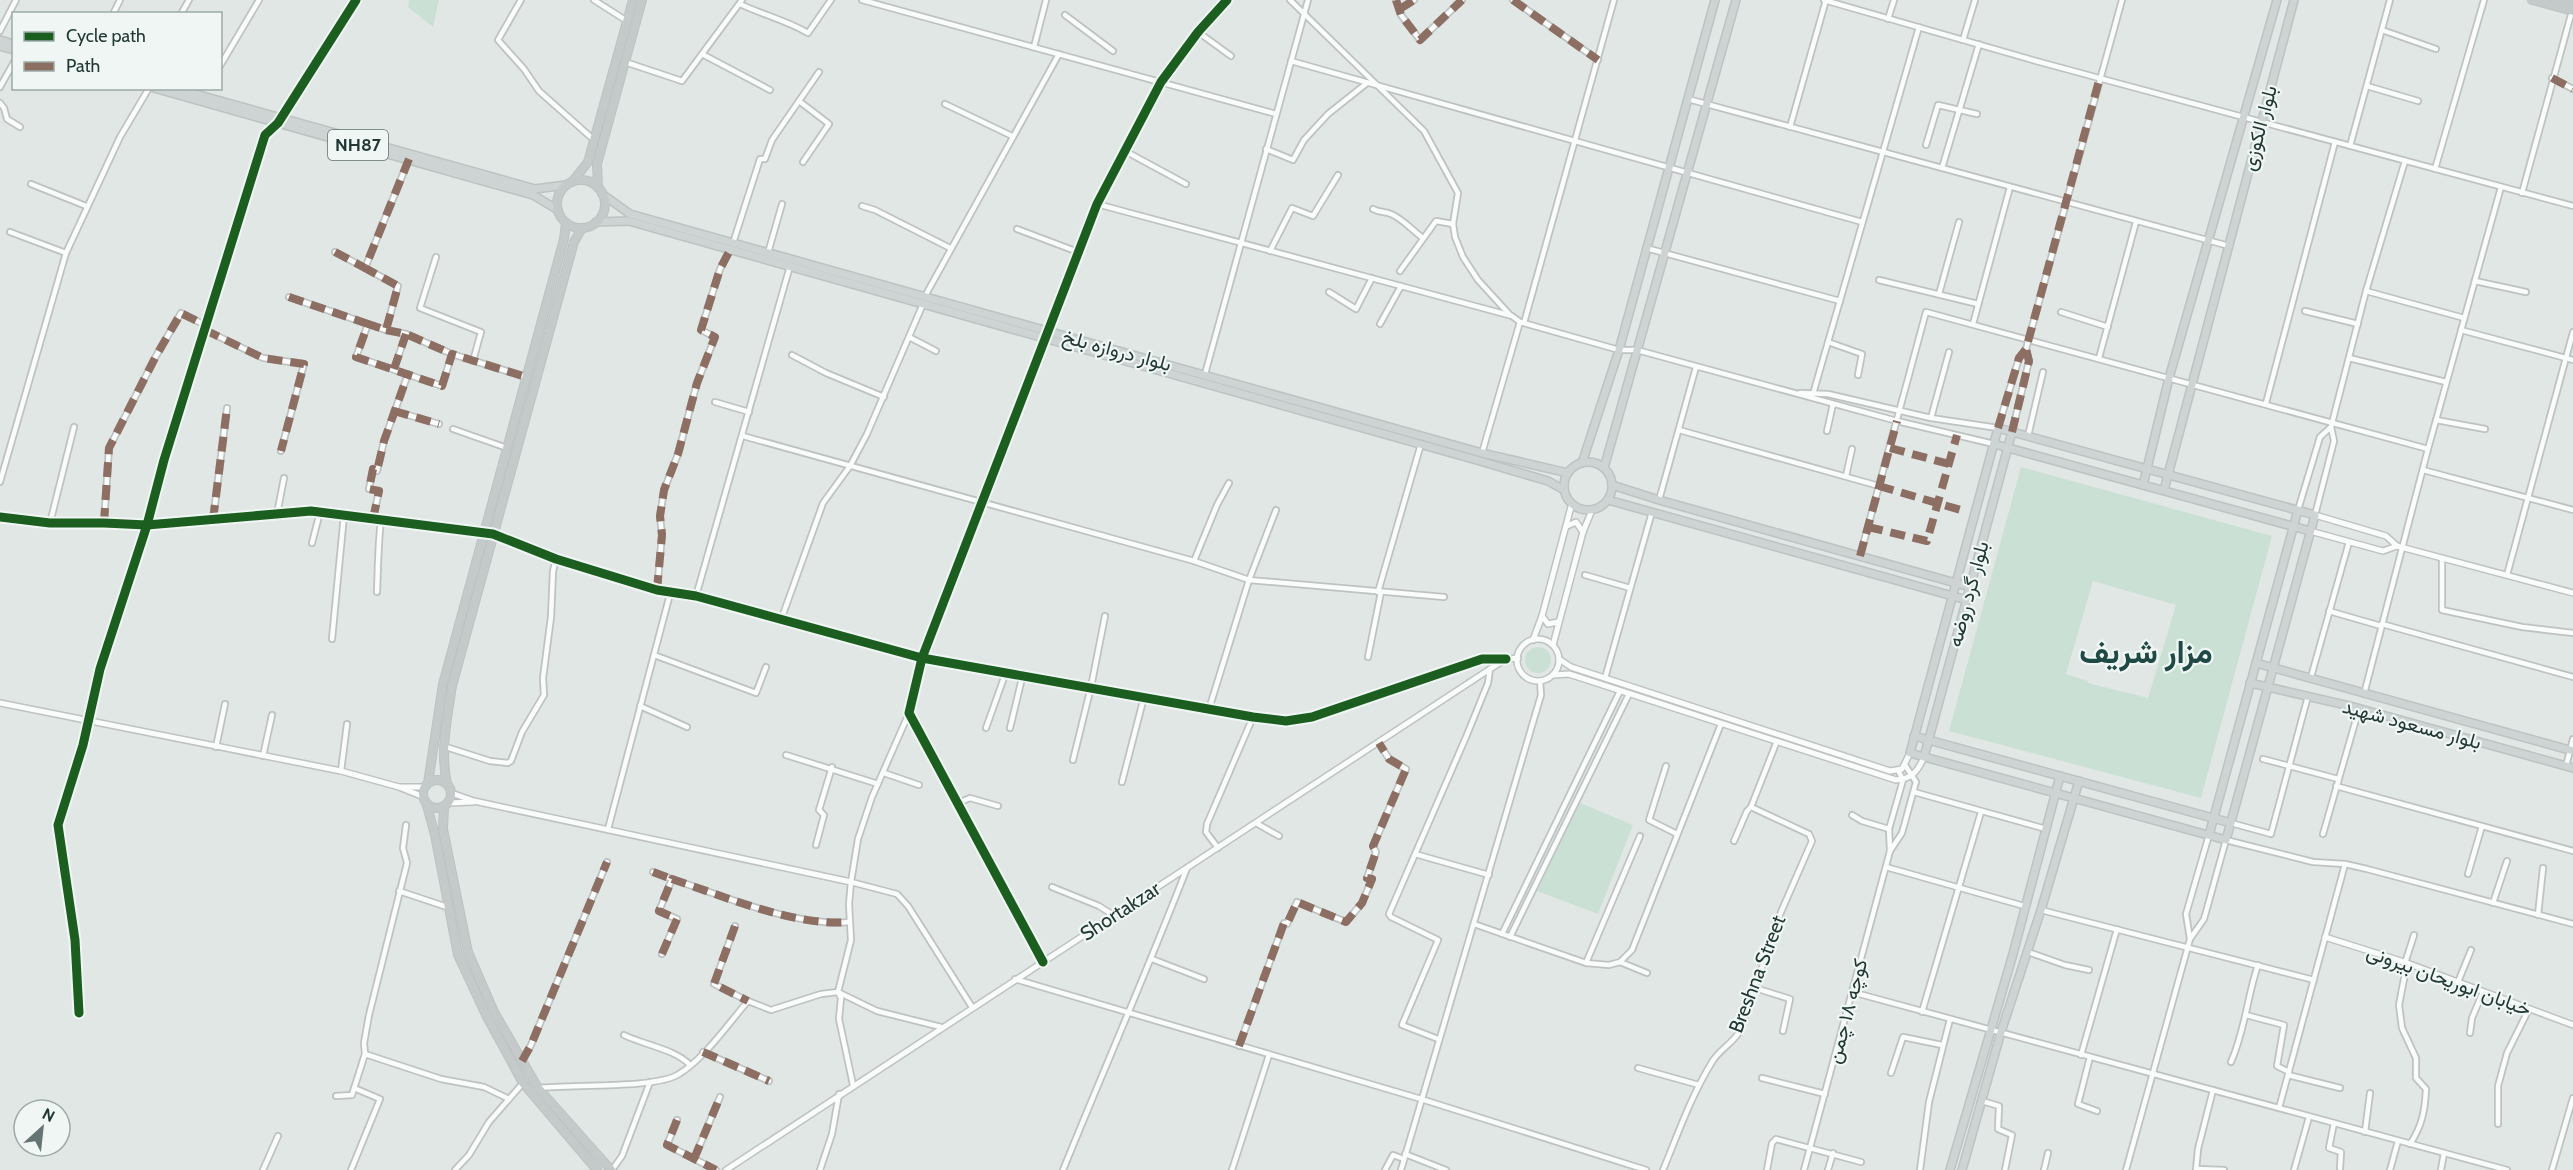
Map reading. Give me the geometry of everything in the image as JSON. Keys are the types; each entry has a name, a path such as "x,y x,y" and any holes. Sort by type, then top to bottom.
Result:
{"highway":[{"path":"558,210 558,196 588,162 633,0"},
{"path":"611,1170 538,1089 494,1012 468,952 443,829 446,804 452,793 447,784 443,764 443,746 452,686 574,242 582,228 596,222 604,209 597,164 642,0"},
{"path":"2532,0 2573,11"},
{"path":"2557,0 2573,4"},
{"name":"NH87","path":"569,183 586,181 600,191"},
{"name":"NH87","path":"558,210 567,223"},
{"path":"582,228 567,223 443,684 425,799 435,835 447,907 459,955 486,1015 523,1083 597,1170"},
{"path":"427,785 438,780 447,784"},
{"path":"425,799 434,807 446,804"}],"main road":[{"path":"1582,463 1619,350 1715,0"},
{"path":"1604,468 1736,0"},
{"name":"بلوار الکوزی","path":"2143,485 2169,378 2277,0"},
{"name":"بلوار الکوزی","path":"2164,490 2294,0"},
{"name":"NH87","path":"162,90 535,189 569,183"},
{"name":"NH87","path":"181,90 533,195 558,210"},
{"name":"بلوار دروازه بلخ","path":"600,191 630,214 790,266 1046,335 1548,481 1564,490"},
{"name":"بلوار دروازه بلخ","path":"596,222 629,221 768,253 924,301"},
{"name":"بلوار دروازه بلخ","path":"1046,335 1204,374 1482,453 1568,473"},
{"path":"1910,753 2226,840 2315,515 1998,428"},
{"name":"بلوار گرد روضه","path":"1910,753 1998,428"},
{"name":"بلوار گرد روضه","path":"1924,757 2012,432"},
{"path":"1994,444 2310,531"},
{"path":"1582,463 1594,463 1604,468 1610,476 1612,485 1608,500 1592,510 1578,508 1564,490 1568,473 1582,463"},
{"path":"1612,485 1970,587"},
{"path":"1608,500 1966,600"},
{"path":"2209,835 2298,510"},
{"name":"بلوار مسعود شهید","path":"2256,663 2572,751"},
{"name":"بلوار مسعود شهید","path":"2250,683 2350,706 2570,767"},
{"path":"2350,706 2354,692"},
{"path":"2492,746 2496,730"},
{"path":"1914,736 2231,823"},
{"path":"1950,1170 2061,776"},
{"path":"1962,1170 2001,1032 2028,952 2079,781"}],"street":[{"path":"0,31 16,0"},
{"path":"222,63 259,0"},
{"path":"79,1012 75,940 58,825 83,745 100,669 147,525 164,460 266,135 279,121 356,0"},
{"path":"521,0 498,40 524,69 539,91 594,140"},
{"path":"594,0 627,21"},
{"path":"625,63 682,81 741,2 762,15 782,19 808,33 831,0"},
{"path":"862,0 1276,114"},
{"path":"1034,47 1046,0"},
{"path":"853,1085 839,1019 841,998 838,992 851,940 849,922 851,882 858,839 878,784 909,713 922,658 1097,204 1161,82 1198,32 1227,0"},
{"path":"1290,0 1424,131 1458,193 1454,224 1455,237 1463,257 1478,280 1512,316 1522,322 1619,350 1637,350 1795,393 1998,428 2019,358 2026,349 2029,339 2122,0"},
{"path":"1204,374 1308,0"},
{"path":"1396,0 1401,15 1420,40 1462,0"},
{"path":"1400,9 1414,0"},
{"path":"1512,0 1598,60"},
{"path":"1482,453 1576,142 1614,0"},
{"path":"1790,127 1825,0 1963,40 2573,206"},
{"path":"1888,19 1894,0"},
{"path":"1963,40 1975,0"},
{"path":"2350,146 2390,0"},
{"path":"2436,169 2484,0"},
{"path":"2522,193 2552,78 2573,11"},
{"path":"1065,15 1113,51"},
{"path":"1813,395 1919,27"},
{"path":"2382,30 2436,49"},
{"path":"1198,32 1231,56"},
{"path":"1942,168 1979,44"},
{"path":"702,54 770,90"},
{"path":"782,620 823,503 850,466 884,397 924,301 950,248 1059,54"},
{"path":"1291,61 1862,222"},
{"path":"0,87 12,66"},
{"path":"657,590 662,535 660,516 664,490 678,454 697,383 715,337 701,330 760,159 765,158 772,140 819,72"},
{"path":"2552,78 2573,89"},
{"path":"1266,149 1293,160 1304,140 1328,114 1367,83"},
{"path":"2367,86 2418,101"},
{"path":"0,482 66,253 120,137 148,90"},
{"path":"203,96 206,90"},
{"path":"1688,99 2067,204 2229,246"},
{"path":"799,101 829,124 803,162"},
{"path":"0,104 8,119 20,127"},
{"path":"945,104 1012,136"},
{"path":"1926,145 1938,105 1977,114"},
{"path":"2266,403 2335,142"},
{"path":"1125,151 1186,184"},
{"path":"364,268 409,159"},
{"path":"2404,161 2366,291 2331,425 2334,441 2315,515 2386,536 2400,547 2573,593"},
{"path":"1270,251 1292,208 1313,216 1338,175"},
{"path":"31,184 86,206"},
{"path":"2364,694 2400,547 2501,187"},
{"path":"1973,324 2010,188"},
{"path":"768,253 782,204"},
{"path":"1097,204 1512,316"},
{"path":"862,206 950,248"},
{"path":"1373,209 1398,218 1423,238"},
{"path":"1400,271 1436,221 1454,224"},
{"path":"1939,294 1959,222"},
{"path":"2099,358 2136,222"},
{"path":"1017,229 1078,252"},
{"path":"10,232 66,253"},
{"path":"1646,248 1840,301"},
{"path":"335,252 398,286 386,330"},
{"path":"436,257 420,308 481,332 473,361"},
{"path":"696,596 790,266"},
{"path":"1329,292 1356,309 1372,278"},
{"path":"1879,280 1978,304"},
{"path":"2475,281 2526,292"},
{"path":"1380,324 1401,286"},
{"path":"2366,291 2464,318"},
{"path":"289,297 386,330 405,334 452,354 526,377"},
{"path":"2305,311 2358,324"},
{"path":"1860,556 1926,312 2191,385 2266,403 2331,425 2428,449"},
{"path":"2061,312 2108,327"},
{"path":"104,523 109,448 156,356 181,313 263,358 304,364 281,452"},
{"path":"368,324 356,357 442,386 452,354"},
{"path":"2461,330 2573,360"},
{"path":"2507,575 2573,332"},
{"path":"394,369 405,334"},
{"path":"909,338 936,351"},
{"path":"1828,342 1862,354 1858,375"},
{"path":"2012,432 2029,361 2026,349"},
{"path":"1931,418 1949,352"},
{"path":"792,355 826,373 884,397"},
{"path":"2349,358 2446,382"},
{"path":"1659,500 1696,367"},
{"path":"2028,436 2043,372"},
{"path":"373,519 379,491 369,489 408,374"},
{"path":"1813,395 1833,404 1994,444"},
{"path":"715,402 749,412"},
{"path":"1827,431 1833,404"},
{"path":"213,519 227,408"},
{"path":"394,411 439,424"},
{"path":"2436,420 2485,429"},
{"path":"2298,510 2320,437 2331,425"},
{"path":"50,523 74,427"},
{"path":"453,429 507,448"},
{"path":"1679,430 1880,486"},
{"path":"743,436 1194,561 1249,580 1444,597"},
{"path":"1368,657 1379,592 1421,444"},
{"path":"1846,476 1852,449"},
{"path":"2423,470 2573,510"},
{"path":"277,514 284,478"},
{"path":"1194,561 1217,505 1229,483"},
{"path":"1533,640 1542,616 1572,503"},
{"path":"1209,710 1249,580 1276,510"},
{"path":"1553,645 1583,532 1592,510"},
{"path":"0,517 50,523 147,525 320,512 493,534 556,559 670,594 696,596 922,658 1023,674 1209,710 1286,721 1312,717 1482,659 1506,659"},
{"path":"312,543 320,512"},
{"path":"1605,678 1652,512"},
{"path":"332,639 344,515"},
{"path":"376,592 381,520"},
{"path":"1566,527 1576,522 1583,532"},
{"path":"2310,531 2384,551 2400,547"},
{"path":"2311,678 2349,542"},
{"path":"2442,558 2442,610 2522,627 2573,633"},
{"path":"443,746 500,763 511,761 522,732 544,695 543,678 556,559"},
{"path":"1585,575 1630,588"},
{"path":"608,829 670,594"},
{"path":"2329,611 2573,677"},
{"path":"1073,760 1105,616"},
{"path":"1542,616 1548,624 1558,622"},
{"path":"1910,753 1905,765 1898,770 1890,771 1571,667 1559,659 1553,645 1547,641 1533,640 1526,644 1518,658 1524,675 1528,679 1540,681 1553,675 1569,674 1896,780 1912,776 1920,768 1924,757"},
{"path":"654,655 756,693 766,667"},
{"name":"Shortakzar","path":"726,1170 1490,669 1506,659 1518,658"},
{"path":"1553,675 1559,659"},
{"path":"1438,1039 1402,1025 1438,940 1389,916 1466,736 1488,682 1490,669"},
{"path":"986,728 1006,672"},
{"path":"1010,728 1023,674"},
{"path":"1401,1170 1541,695 1540,681"},
{"path":"1502,934 1620,691"},
{"path":"1510,937 1629,694"},
{"path":"2231,823 2271,834 2308,696"},
{"path":"1122,782 1144,697"},
{"path":"0,703 341,771 399,787 425,799"},
{"path":"216,747 225,704"},
{"path":"640,706 687,727"},
{"path":"2323,834 2359,709"},
{"path":"909,713 1043,962"},
{"path":"263,756 272,715"},
{"path":"1218,848 1206,832 1207,824 1253,717"},
{"path":"341,771 347,724"},
{"path":"1620,963 1632,950 1720,724"},
{"path":"2570,767 2573,739"},
{"path":"1734,841 1747,811 1752,807 1778,741"},
{"path":"1239,1046 1284,923 1287,924 1297,902 1346,922 1362,903 1372,879 1366,878 1376,852 1373,846 1406,769 1389,759 1379,742"},
{"path":"786,754 832,767 878,784"},
{"path":"2263,759 2338,779"},
{"name":"كوچه ١٨ چمن","path":"1890,851 1902,833 1916,782 1905,765"},
{"path":"1666,766 1648,820 1677,834"},
{"path":"816,845 824,815 819,810 832,767"},
{"path":"1898,770 1903,780"},
{"path":"884,773 919,785"},
{"name":"كوچه ١٨ چمن","path":"1804,1170 1886,867 1890,851 1888,829 1903,780"},
{"path":"399,787 427,785"},
{"path":"2336,786 2573,851"},
{"path":"1914,792 2046,830"},
{"path":"452,793 474,801 851,882 897,894 908,906 972,1007"},
{"path":"958,803 970,798 998,806"},
{"path":"446,804 474,801"},
{"name":"Breshna Street","path":"1663,1170 1699,1085 1722,1049 1735,1039 1740,1031 1780,912 1812,837 1752,807"},
{"path":"1922,1012 1981,812"},
{"path":"1852,815 1862,821 1888,829"},
{"path":"1256,823 1279,836"},
{"path":"336,1096 351,1096 365,1054 364,1043 369,1015 407,863 403,848 406,825"},
{"path":"2468,874 2482,826"},
{"path":"2190,939 2186,914 2209,835"},
{"path":"1586,963 1640,836"},
{"path":"2126,1170 2190,939 2204,919 2226,840 2313,862 2345,864 2573,924"},
{"path":"1414,854 1489,875"},
{"path":"2493,903 2507,861"},
{"path":"522,1061 531,1045 607,862"},
{"path":"2279,1108 2345,864"},
{"path":"1886,867 2024,906"},
{"path":"1063,1170 1127,1013 1152,959 1187,868"},
{"path":"2538,915 2543,868"},
{"path":"652,872 736,901 793,916 830,924 849,922"},
{"path":"662,954 677,919 659,911 672,879"},
{"path":"1053,886 1106,909 1113,915"},
{"path":"399,891 447,907"},
{"path":"2041,910 2314,980"},
{"path":"1474,924 1586,963 1609,965 1620,963 1647,974"},
{"path":"735,926 714,984 748,1001 771,1010 821,994 838,992 878,1011 941,1027"},
{"path":"2081,1055 2117,928"},
{"path":"2410,1144 2425,1112 2426,1089 2416,1078 2416,1058 2402,1028 2399,1005 2406,963 2414,935"},
{"name":"خیابان ابوریحان بیرونی","path":"2325,937 2406,963 2573,1025"},
{"path":"2458,982 2471,950"},
{"path":"2028,952 2065,965 2089,970"},
{"path":"1152,959 1204,979"},
{"path":"2231,1062 2240,1042 2250,988 2258,966"},
{"path":"1015,980 1421,1100 1646,1170"},
{"path":"1755,988 1790,999 1783,1031"},
{"path":"2470,1033 2472,1018 2483,992"},
{"path":"1852,993 2507,1170"},
{"path":"538,1089 569,1085 650,1082 676,1076 703,1052 748,1001"},
{"path":"2498,1124 2498,1086 2507,1053 2529,1009"},
{"path":"2246,1015 2284,1025 2277,1066 2289,1073 2340,1088"},
{"path":"1920,1170 1929,1102 1950,1019"},
{"path":"624,1035 683,1058 690,1065"},
{"path":"1891,1073 1903,1037 1942,1045"},
{"path":"703,1052 770,1081"},
{"path":"365,1054 441,1079 484,1087 509,1099"},
{"path":"1232,1170 1269,1055"},
{"path":"2090,1057 2078,1104 2097,1111"},
{"path":"1638,1068 1699,1085"},
{"path":"1762,1078 1825,1094"},
{"path":"611,1170 622,1156 650,1082"},
{"path":"455,1170 469,1155 489,1122 523,1083"},
{"path":"351,1170 380,1099 354,1088"},
{"path":"2213,1090 2198,1149 2197,1170 2224,1170"},
{"path":"2365,1132 2370,1093"},
{"path":"820,1170 832,1134 839,1094"},
{"path":"694,1159 720,1097"},
{"path":"2552,1170 2573,1098"},
{"path":"1982,1101 1999,1106 1998,1130 2012,1135 2005,1170"},
{"path":"2294,1170 2309,1117"},
{"path":"677,1120 667,1145 716,1170"},
{"path":"2334,1123 2329,1148 2341,1152 2340,1168"},
{"path":"263,1170 278,1136"},
{"path":"1767,1170 1774,1140 1810,1147 1861,1162"},
{"path":"2390,1170 2398,1141"},
{"path":"1828,1170 1833,1153"},
{"path":"2044,1170 2048,1153"},
{"path":"2441,1170 2444,1153"},
{"path":"1385,1170 1393,1155 1446,1170"}],"green space":[{"path":"409,0 439,0 433,27 408,7"},
{"path":"2021,467 2272,536 2201,798 1949,731","holes":["2093,581 2176,605 2148,698 2088,683 2088,681 2066,674"]},
{"path":"1538,647 1548,650 1551,660 1548,670 1538,673 1528,670 1525,660 1528,650"},
{"path":"1580,803 1633,825 1598,914 1537,891"}],"marked path":[{"path":"1396,0 1401,15 1420,40 1462,0"},
{"path":"1400,9 1414,0"},
{"path":"1513,0 1598,60"},
{"path":"1998,428 2019,358 2026,349 2100,77"},
{"path":"2552,78 2573,89"},
{"path":"409,159 365,268 398,286 386,330 368,324 356,357 442,386 452,354 526,377"},
{"path":"657,590 662,535 660,516 664,490 678,454 697,383 715,337 701,330 720,269 730,250"},
{"path":"335,252 365,268"},
{"path":"289,297 368,324"},
{"path":"104,523 109,448 156,356 181,313 207,326"},
{"path":"205,330 263,358 304,364 281,451"},
{"path":"386,330 406,334 452,354"},
{"path":"394,369 406,334"},
{"path":"2012,432 2029,361 2026,349"},
{"path":"373,519 379,491 369,489 373,469 377,471 384,441 408,374"},
{"path":"213,520 227,408"},
{"path":"394,411 439,424"},
{"path":"1860,556 1897,421"},
{"path":"1868,527 1927,541 1957,435"},
{"path":"1890,448 1949,464"},
{"path":"1879,486 1964,511"},
{"path":"1239,1046 1284,923 1287,924 1297,902 1346,922 1362,903 1372,879 1367,878 1376,852 1373,846 1406,769 1389,759 1379,743"},
{"path":"522,1061 531,1045 607,862"},
{"path":"653,872 672,879"},
{"path":"662,954 677,919 659,911 672,879 783,915 806,920 849,922"},
{"path":"735,926 714,984 748,1001"},
{"path":"703,1052 769,1081"},
{"path":"694,1159 720,1097"},
{"path":"677,1120 667,1145 716,1170"}],"cycle path":[{"path":"79,1013 75,940 58,825 83,745 100,669 147,525 164,460 265,135 278,123 356,0"},
{"path":"1043,962 909,713 922,658 1097,204 1161,82 1198,32 1227,0"},
{"path":"0,517 50,523 147,525 311,511 493,534 556,559 657,590 696,596 922,658 1286,721 1312,717 1482,659 1506,659"}],"district":[{"name":"مزار شريف","path":"2146,651"}]}
